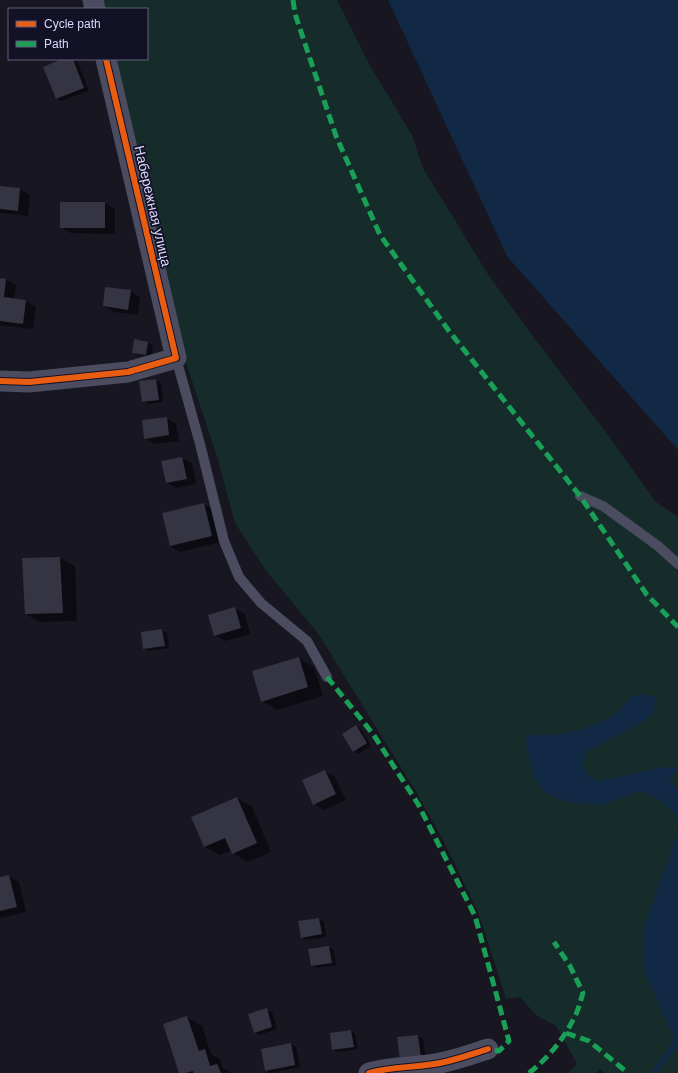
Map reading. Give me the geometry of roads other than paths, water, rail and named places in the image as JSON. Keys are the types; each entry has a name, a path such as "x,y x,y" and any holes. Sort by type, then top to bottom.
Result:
{"street":[{"name":"Набережная улица","path":"106,60 176,358"},
{"path":"0,381 29,382 128,372 176,358"},
{"path":"369,1073 384,1069 440,1063 488,1048"}],"lane":[{"name":"Набережная улица","path":"176,358 200,444 224,541 239,577 261,603 308,641 327,677"},
{"path":"580,496 603,506 658,546 678,564"}],"water":[{"path":"388,0 678,0 678,450 507,256"},
{"path":"644,694 657,698 653,713 642,722 586,752 582,764 588,776 599,781 664,767 678,769 669,780 678,789 678,831 675,813 659,800 640,791 601,805 567,802 544,792 533,775 525,743 528,735 553,735 581,730 608,719 620,710 631,697"},
{"path":"678,831 678,1041 676,1042 643,969 643,931"}],"waterway":[{"path":"654,1073 676,1042 678,1023"}]}
